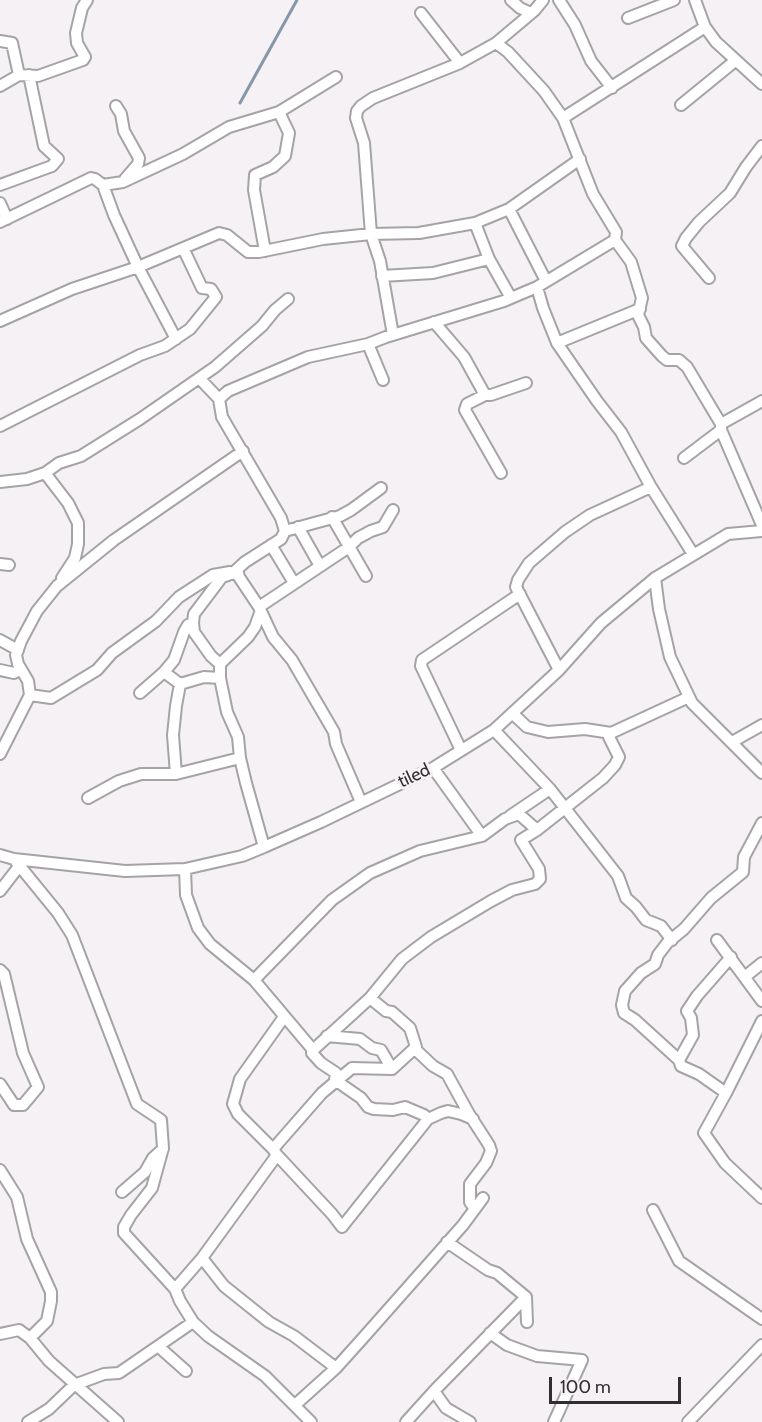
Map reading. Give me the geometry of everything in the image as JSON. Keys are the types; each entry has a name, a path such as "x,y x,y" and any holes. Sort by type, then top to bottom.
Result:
{"street":[{"path":"0,86 24,75 45,74 85,59 77,43 76,33 82,8 87,0"},
{"path":"511,0 520,8 531,13"},
{"path":"393,335 380,261 371,234 363,143 356,118 357,111 373,98 460,63 496,43 543,0"},
{"path":"559,0 575,25 591,61 612,88"},
{"path":"628,18 674,0"},
{"path":"695,0 705,27 716,42 762,84"},
{"path":"421,13 460,63"},
{"path":"563,118 705,27"},
{"path":"0,41 6,40 12,43 24,75 44,146 58,159 52,166 0,185"},
{"path":"496,43 508,52 544,91 563,118 593,194 616,232 615,240 631,262 642,298 638,315 646,338 667,360 679,360 687,367 721,427 762,525"},
{"path":"681,105 735,61"},
{"path":"102,185 123,182 183,154 230,126 279,112 336,77"},
{"path":"116,106 121,114 124,131 139,158 138,164 128,173 123,182"},
{"path":"265,251 254,190 255,175 273,167 286,153 289,133 279,112"},
{"path":"709,278 682,246 699,222 730,193 746,166 762,146"},
{"path":"0,321 72,289 138,267 219,233 227,235 248,252 265,251 323,239 371,234 419,233 475,223 509,209 580,159"},
{"path":"0,203 3,220 91,178 95,179 102,185 138,267 176,339"},
{"path":"509,209 542,284 543,308 557,343 621,432 651,487 693,554"},
{"path":"475,223 489,259 511,298"},
{"path":"219,399 228,392 308,357 368,344 511,298 542,284 615,240"},
{"path":"0,426 82,383 140,355 165,346 190,329 216,297 211,289 202,288 183,248"},
{"path":"382,276 433,273 489,259"},
{"path":"0,482 27,479 45,473 59,463 81,456 200,379 262,326 288,299"},
{"path":"557,343 640,309"},
{"path":"434,322 464,357 485,395"},
{"path":"368,344 382,380"},
{"path":"200,379 219,399 222,417 281,518 285,531 281,539 245,562 235,572 222,577 194,614 194,632 211,656 220,664"},
{"path":"501,473 465,410 467,404 485,395 526,383"},
{"path":"684,458 721,427 762,401"},
{"path":"57,586 114,540 243,450"},
{"path":"0,754 30,695 28,681 16,655 37,611 75,558 78,544 78,523 68,503 45,473"},
{"path":"559,670 516,587 518,580 529,563 565,532 590,515 651,487"},
{"path":"285,531 351,510 381,488"},
{"path":"264,847 240,758 238,737 227,712 220,678 220,664 248,638 255,627 259,610 294,583 371,531 382,527 393,510"},
{"path":"332,517 366,576"},
{"path":"298,527 320,566"},
{"name":"tiled","path":"0,855 17,862 125,871 185,869 242,856 264,847 433,768 494,730 559,670 601,623 655,578 728,534 762,531"},
{"path":"271,546 294,583"},
{"path":"235,572 273,637 292,660 334,732 336,744 361,802"},
{"path":"30,695 51,698 97,670 112,653 156,621 179,597 213,575 235,572"},
{"path":"655,578 659,609 670,657 692,703 762,772"},
{"path":"461,750 421,666 422,660 520,594"},
{"path":"140,693 174,660 184,632 194,623"},
{"path":"0,640 18,651"},
{"path":"0,670 14,674 21,669"},
{"path":"164,672 180,684"},
{"path":"180,684 204,677 220,678"},
{"path":"176,774 173,735 180,684"},
{"path":"512,713 527,727 548,732 585,729 611,733 689,697"},
{"path":"732,742 762,725"},
{"path":"494,730 550,789 618,876 626,898 646,920 661,926 672,939"},
{"path":"313,1050 370,998 402,959 431,937 490,901 512,890 535,884 540,879 539,869 521,840 537,831 603,778 615,765 618,757 609,737 611,733"},
{"path":"88,798 131,776 176,774 240,758"},
{"path":"433,768 482,836"},
{"path":"254,980 332,900 370,873 420,851 482,836 550,789"},
{"path":"505,819 520,815 537,831"},
{"path":"726,1093 699,1074 681,1066 679,1060 635,1020 624,1013 622,1005 624,991 632,981 655,964 658,954 724,885 743,872 744,858 762,823"},
{"path":"0,891 17,862 58,913 72,935 136,1104 161,1120 163,1148 152,1188 131,1215 124,1227 124,1233 175,1289 193,1322 208,1336 266,1376 311,1422"},
{"path":"185,869 186,895 198,928 210,944 254,980 313,1050 312,1053 321,1063 336,1073 335,1080"},
{"path":"717,940 732,957 762,1001"},
{"path":"679,1060 693,1035 692,1018 687,1011 697,996 732,957"},
{"path":"746,976 762,963"},
{"path":"0,970 4,974 23,1053 38,1087 23,1105 14,1105 0,1084"},
{"path":"370,998 386,1011 392,1012 410,1028 415,1049 433,1066 447,1074 486,1138 491,1151 482,1170 470,1184 470,1202 475,1209"},
{"path":"284,1017 240,1079 233,1104 238,1114 342,1227 428,1119 448,1112 473,1119"},
{"path":"760,1194 725,1163 704,1133 762,1021"},
{"path":"327,1036 360,1040 372,1048 381,1050 392,1069"},
{"path":"175,1289 202,1258 275,1152 335,1080 352,1068 392,1069 415,1049"},
{"path":"335,1080 361,1098 368,1107 393,1110 405,1107 428,1119"},
{"path":"122,1192 145,1172 153,1158 163,1148"},
{"path":"0,1170 17,1197 27,1239 51,1292 47,1321 30,1338"},
{"path":"0,1186 17,1197"},
{"path":"295,1405 336,1368 483,1198"},
{"path":"653,1210 679,1261 762,1319"},
{"path":"447,1242 488,1270 497,1273 526,1297 527,1322"},
{"path":"202,1258 224,1286 268,1322 294,1336 336,1368"},
{"path":"406,1422 526,1297"},
{"path":"28,1422 50,1408 74,1385 104,1374 119,1373 193,1322"},
{"path":"0,1334 19,1330 30,1338 49,1361 74,1385 118,1422"},
{"path":"490,1333 507,1345 537,1356 582,1360 554,1422"},
{"path":"688,1422 762,1346"},
{"path":"159,1347 186,1371"},
{"path":"434,1391 446,1408 470,1422"}],"waterway":[{"path":"240,103 297,0"}]}
